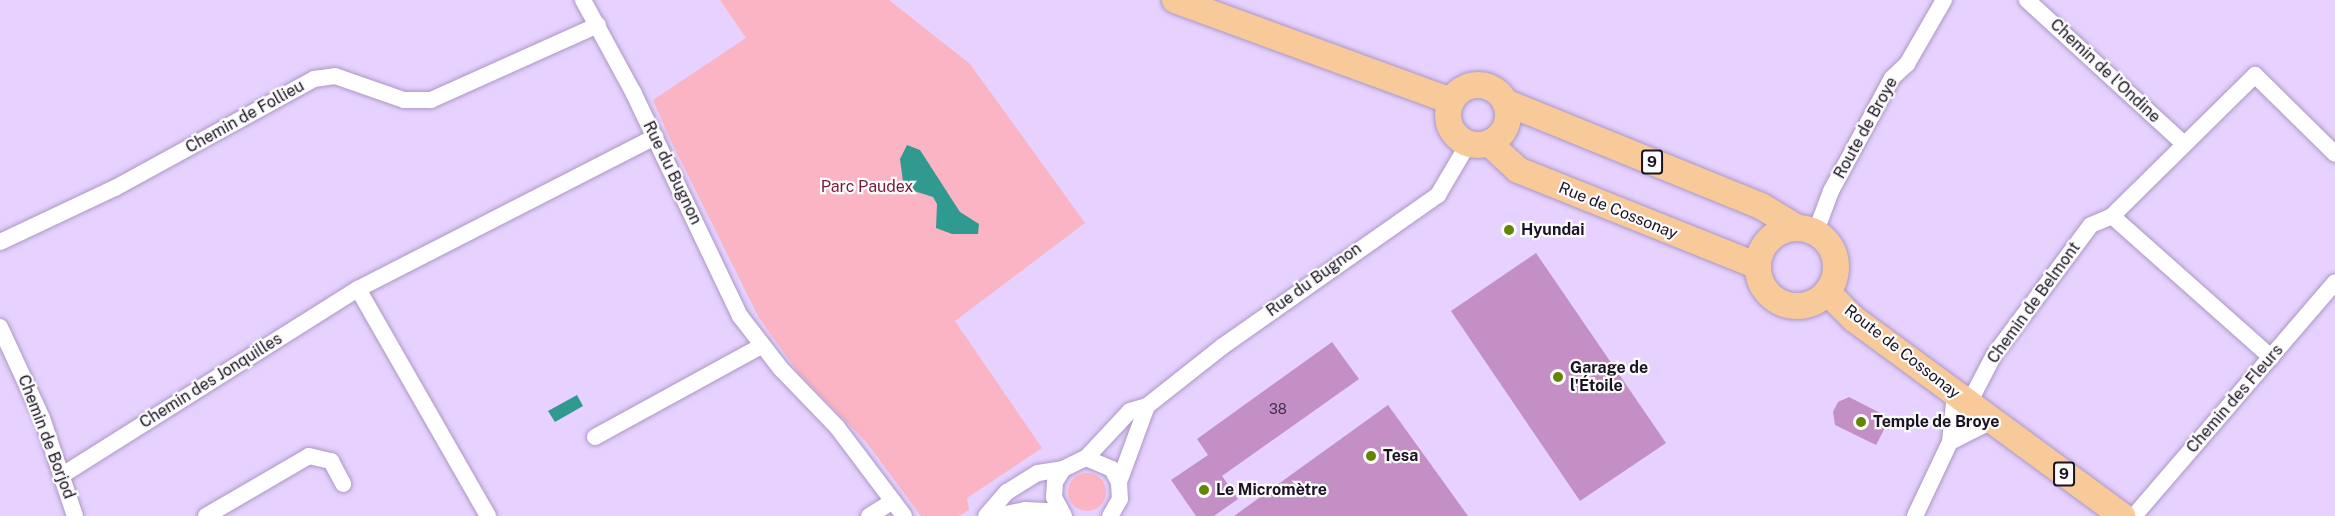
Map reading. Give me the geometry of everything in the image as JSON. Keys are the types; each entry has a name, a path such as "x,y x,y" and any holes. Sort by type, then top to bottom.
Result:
{"main road":[{"path":"1175,0 1451,101"},
{"name":"9","path":"1451,101 1462,89 1478,85 1494,90 1505,102 1761,206 1806,229"},
{"name":"Rue de Cossonay","path":"1451,101 1448,118 1454,134 1479,144 1518,170 1756,265"},
{"path":"1479,144 1506,126 1505,102"},
{"path":"1756,265 1765,242 1778,231 1806,229"},
{"name":"Route de Cossonay","path":"1756,265 1766,293 1786,306 1808,306 1828,293 1837,272 1833,250 1806,229"},
{"name":"Route de Cossonay","path":"1828,293 1854,319 2122,516"}],"street":[{"name":"Rue du Bugnon","path":"583,0 655,137 740,316 760,346 837,427 904,516"},
{"name":"Route de Broye","path":"1806,229 1831,191 1892,78 1907,64 1944,0"},
{"name":"Chemin de l'Ondine","path":"2027,0 2182,142"},
{"name":"Chemin de Follieu","path":"0,242 115,188 314,79 335,76 404,100 431,100 598,25"},
{"path":"2182,142 2255,75 2335,154"},
{"name":"Chemin des Jonquilles","path":"64,474 358,289 655,137"},
{"name":"Chemin de Belmont","path":"1962,399 2040,289 2091,225 2112,216 2182,142"},
{"name":"Rue du Bugnon","path":"986,516 1007,492 1030,478 1063,469 1086,458 1130,411 1147,406 1374,236 1438,195 1479,144"},
{"path":"2112,216 2271,357"},
{"name":"Chemin des Fleurs","path":"2134,516 2335,282"},
{"path":"358,289 488,516"},
{"name":"Chemin de Borjod","path":"0,327 64,474 75,516"},
{"path":"595,437 760,346"},
{"path":"1915,516 1950,442 1962,399"},
{"path":"1112,515 1120,499 1119,482 1147,406"},
{"path":"1950,442 1992,421"},
{"path":"206,516 309,456 331,461 343,484"},
{"path":"1086,458 1112,469 1119,482"},
{"path":"1062,514 1054,497 1063,469"},
{"path":"869,516 893,501"},
{"path":"995,516 1025,510 1062,514"}],"green space":[{"name":"Parc Paudex","path":"720,0 889,0 970,64 1085,223 955,321 1042,448 967,498 969,510 959,516 921,516 867,443 798,372 759,318 671,141 653,100 746,38"},
{"path":"1087,473 1101,478 1106,492 1101,506 1087,511 1073,506 1068,492 1073,478"}],"shaded area":[{"path":"907,145 920,150 960,212 979,224 978,234 952,234 936,228 937,204 933,197 908,189 903,182 900,159"},
{"path":"577,395 583,406 555,422 548,411"}],"building":[{"name":"Garage de l'Étoile","path":"1536,253 1666,443 1580,501 1451,311"},
{"path":"1332,342 1359,379 1222,476 1238,499 1214,516 1196,516 1171,480 1208,455 1197,439"},
{"name":"Temple de Broye","path":"1849,397 1890,418 1876,445 1835,425 1833,412 1838,402"},
{"name":"Tesa","path":"1388,405 1468,516 1234,516"}],"place":[{"name":"Hyundai","path":"1509,230"},
{"name":"Garage de l'Étoile","path":"1558,377"},
{"name":"Temple de Broye","path":"1861,422"},
{"name":"Tesa","path":"1371,456"},
{"name":"Le Micromètre","path":"1204,490"}]}
